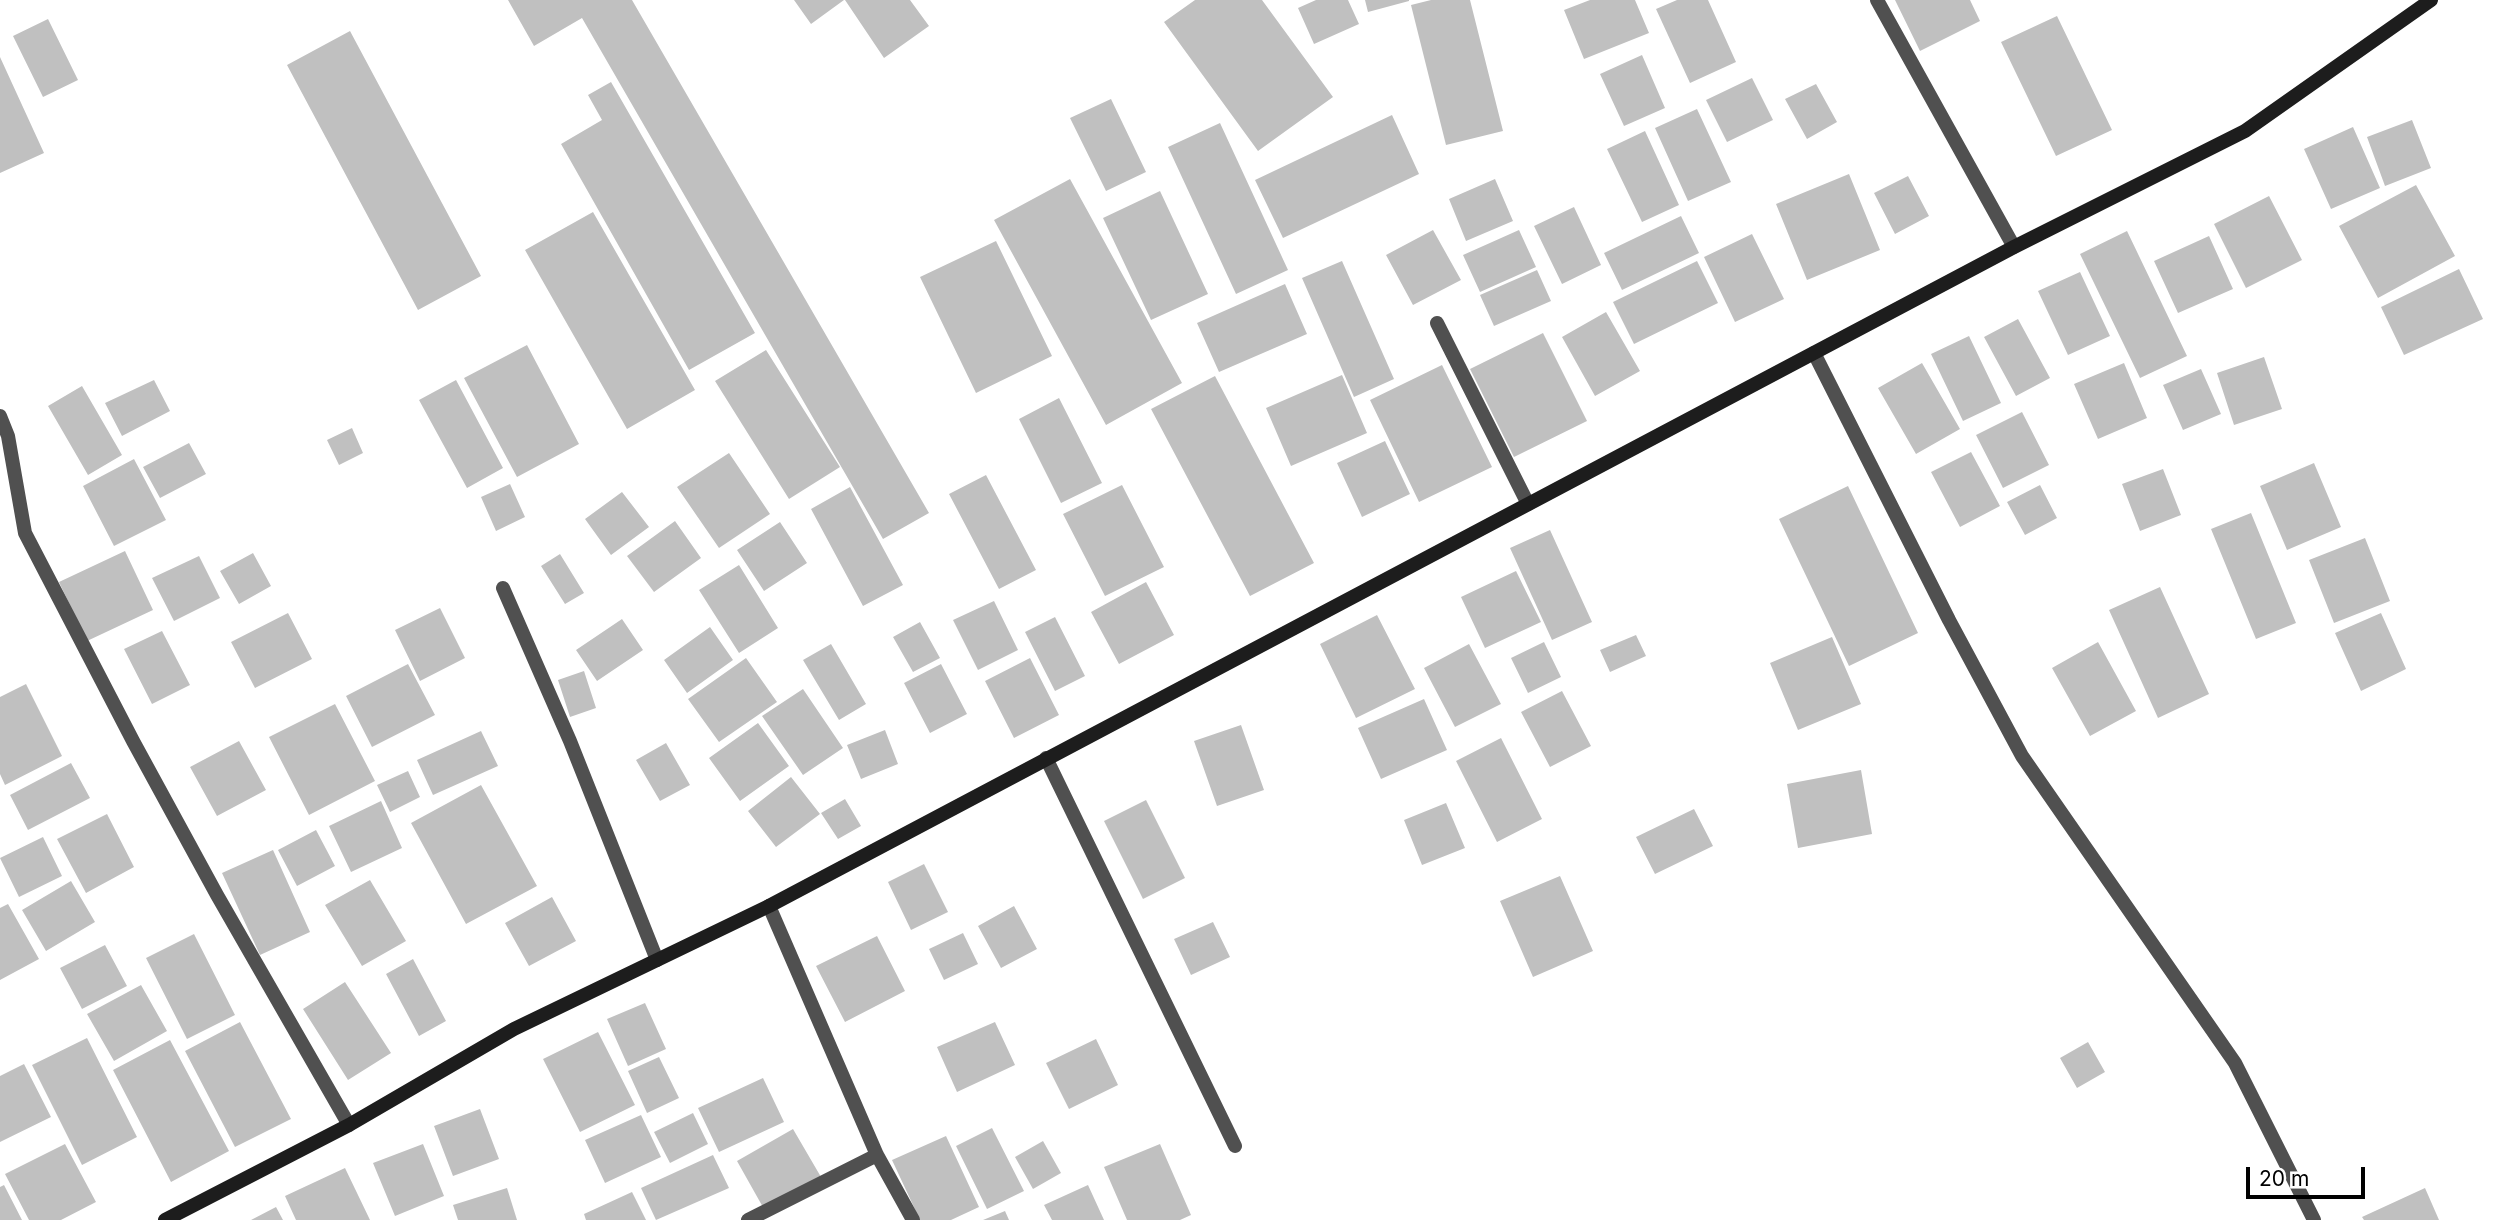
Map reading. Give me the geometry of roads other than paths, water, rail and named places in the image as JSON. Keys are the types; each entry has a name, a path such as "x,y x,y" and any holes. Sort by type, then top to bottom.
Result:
{"street":[{"path":"1877,0 2014,247"},
{"path":"165,1220 349,1125 514,1029 769,906 2014,247 2245,131 2431,0"},
{"path":"1437,323 1528,504"},
{"path":"1814,354 1949,620 2022,756 2235,1063 2314,1220"},
{"path":"0,416 8,436 25,533 210,883 349,1125"},
{"path":"503,588 570,741 657,960"},
{"path":"1046,758 1235,1146"},
{"path":"769,906 877,1155 913,1220"},
{"path":"748,1220 877,1155"}]}
